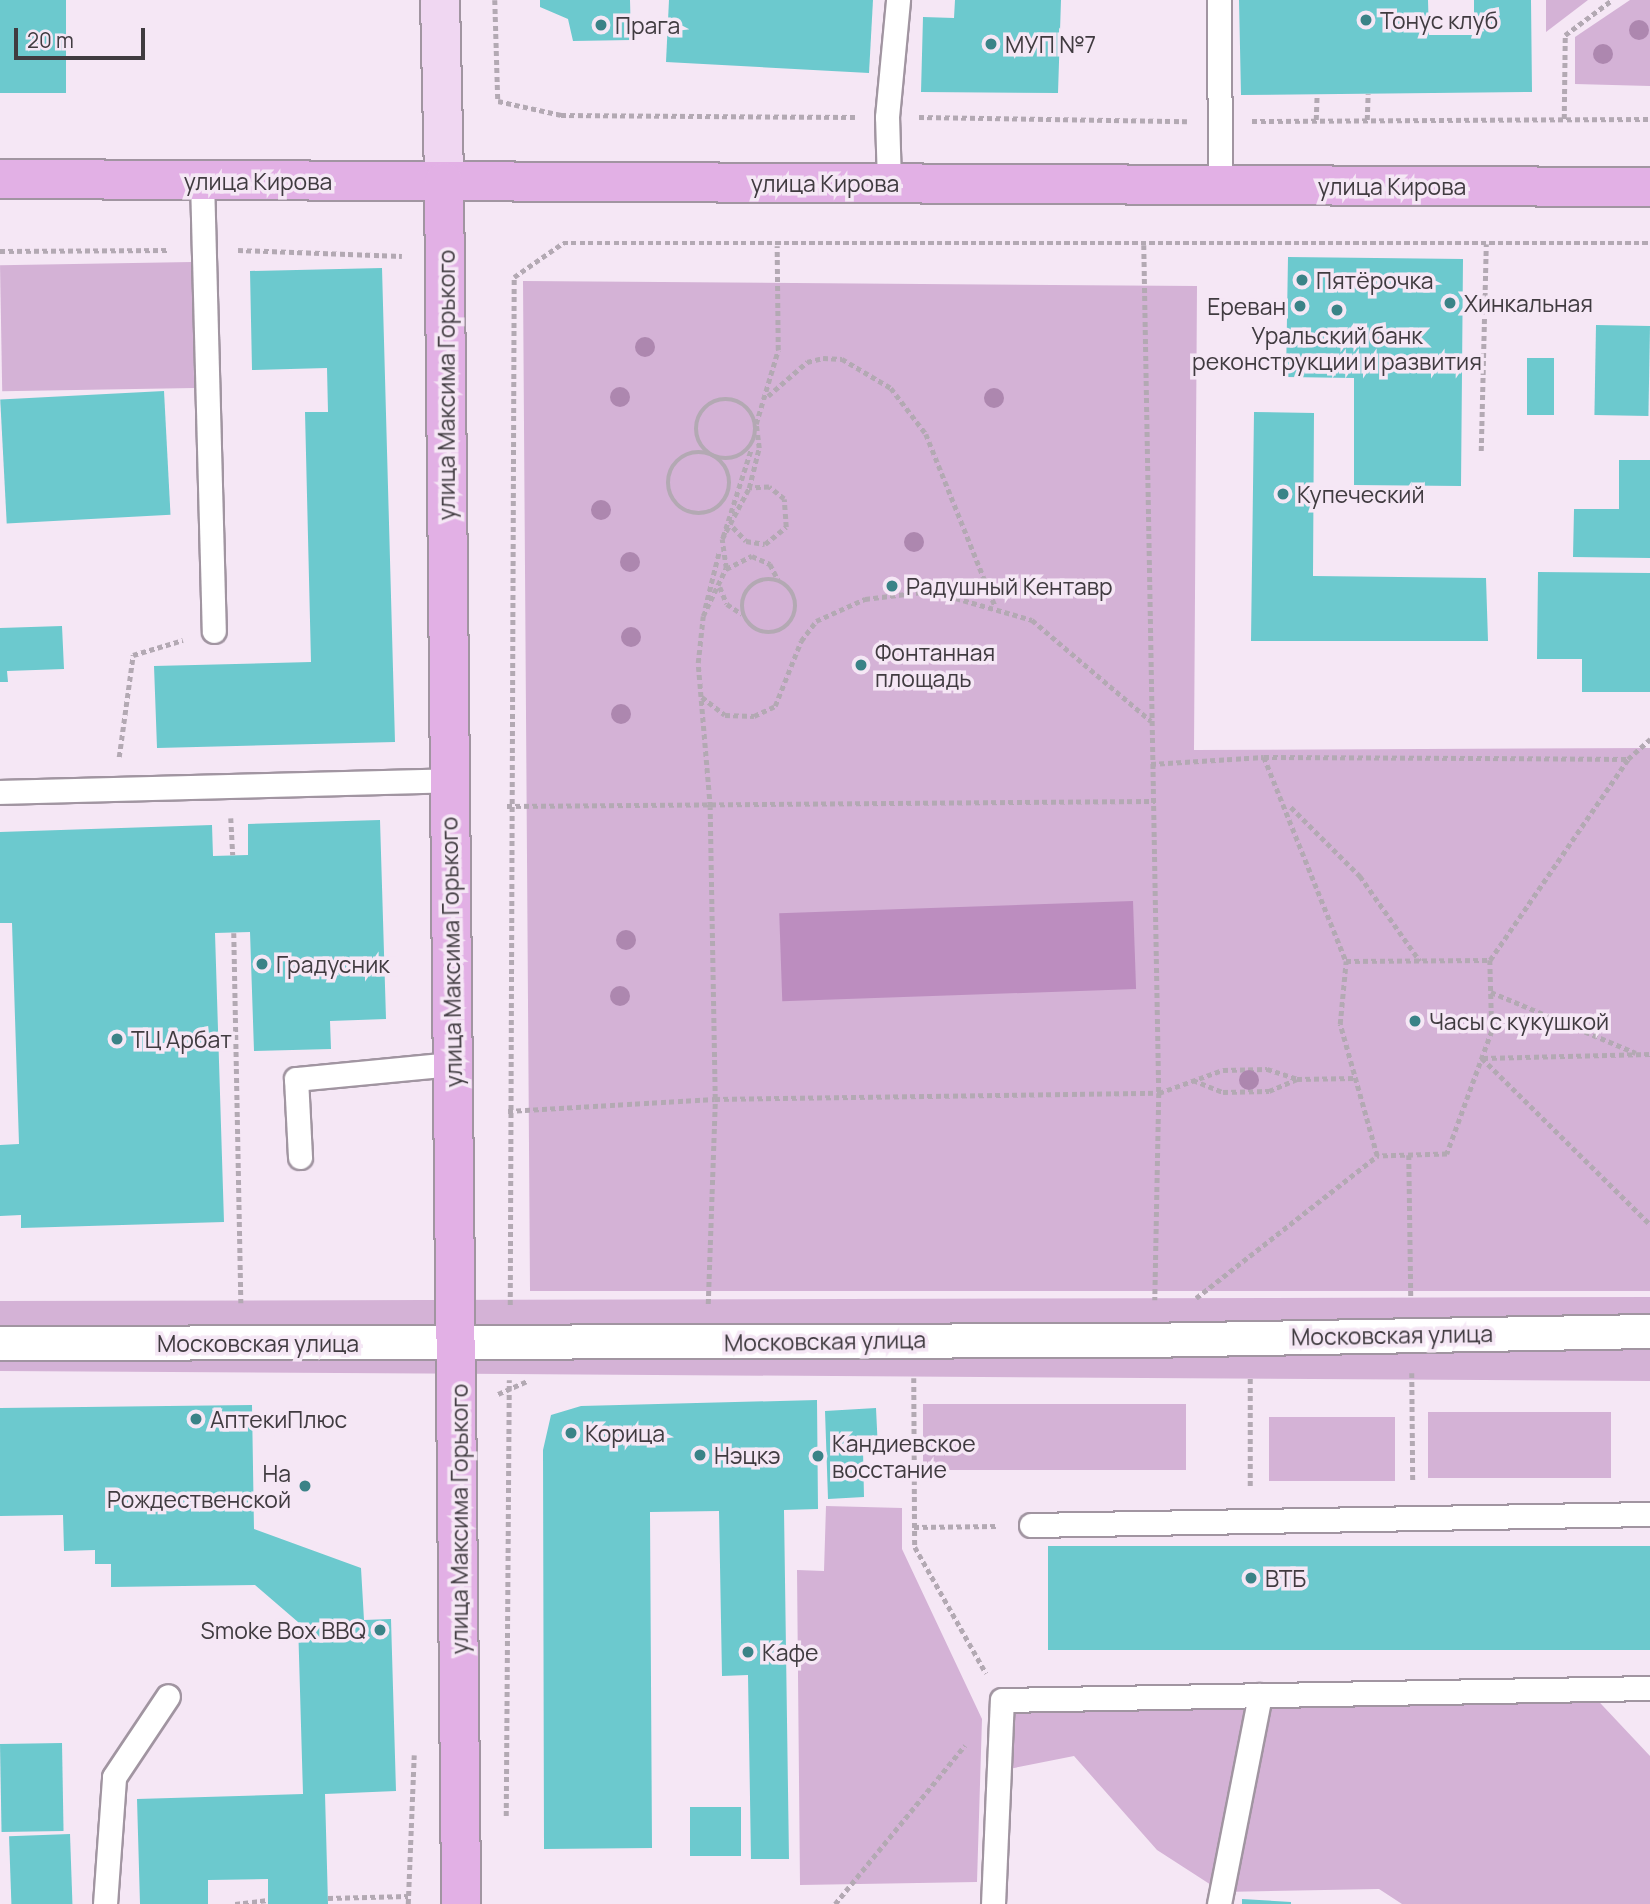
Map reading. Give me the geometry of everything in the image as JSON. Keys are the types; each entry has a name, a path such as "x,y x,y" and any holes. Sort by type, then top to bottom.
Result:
{"main road":[{"name":"улица Максима Горького","path":"440,0 461,1904"},
{"name":"улица Кирова","path":"0,178 1650,187"}],"street":[{"name":"Московская улица","path":"0,1343 509,1344 914,1339 1143,1340 1250,1336 1650,1331"}],"lane":[{"path":"889,183 887,117 898,0"},
{"path":"1219,0 1220,185"},
{"path":"202,180 214,631"},
{"path":"0,792 449,780"},
{"path":"300,1157 296,1079 453,1064"},
{"path":"1031,1525 1650,1514"},
{"path":"993,1904 1002,1700 1650,1688"},
{"path":"1219,1904 1260,1695"},
{"path":"105,1904 114,1777 168,1696"}],"path":[{"path":"495,0 498,101 561,115 1218,121 1650,119"},
{"path":"1564,119 1565,35 1612,0"},
{"path":"1367,120 1368,94"},
{"path":"1316,120 1317,95"},
{"path":"506,1821 509,1344 507,806 514,277 563,243 777,246 1650,243"},
{"path":"1480,451 1486,244"},
{"path":"1143,1340 1155,1307 1159,1093 1155,801 1151,764 1144,245"},
{"path":"722,539 733,527 750,488 756,424 768,396 778,350 777,246"},
{"path":"375,251 402,253"},
{"path":"768,396 807,362 823,358 842,359 891,388 931,444 996,606"},
{"path":"704,450 684,456 670,470 668,490 686,512 715,510 728,495 729,476 719,459 704,450 696,421 717,400 738,400 756,424"},
{"path":"719,459 739,457 756,434"},
{"path":"709,1311 715,1099 710,807 701,697 703,616 722,539 756,434"},
{"path":"733,527 746,541 765,544 786,527 784,499 769,487 750,488"},
{"path":"703,616 720,586 726,568 722,539"},
{"path":"720,586 727,604 744,614 763,634 788,626 796,601 761,558 742,557 726,568"},
{"path":"744,614 742,599 752,584 778,581"},
{"path":"701,697 725,715 754,716 775,706 801,641 837,607 932,592 996,606 1059,637 1151,721"},
{"path":"115,789 132,654 214,631"},
{"path":"1143,1340 1377,1156 1447,1154 1492,1031 1490,960 1628,759 1650,739"},
{"path":"1151,764 1264,757 1628,759"},
{"path":"1264,757 1287,804 1346,961 1340,1024 1377,1156"},
{"path":"507,806 710,807 1155,801"},
{"path":"1287,804 1360,876 1420,961"},
{"path":"234,933 241,1343"},
{"path":"1346,961 1490,960"},
{"path":"1491,992 1640,1055"},
{"path":"1482,1058 1650,1054"},
{"path":"1482,1058 1650,1224"},
{"path":"508,1111 715,1099 1159,1093 1223,1070 1267,1069 1297,1079"},
{"path":"1192,1080 1223,1092 1257,1092 1297,1079 1355,1078"},
{"path":"1409,1155 1414,1519"},
{"path":"1250,1336 1250,1521"},
{"path":"835,1904 1002,1700 915,1547 914,1339"},
{"path":"914,1527 1031,1525"},
{"path":"328,1898 408,1896"},
{"path":"235,1904 268,1900"}],"shaded area":[{"path":"1546,0 1588,0 1546,32"},
{"path":"1630,0 1650,0 1650,86 1575,84 1575,37"},
{"path":"192,262 194,388 2,391 0,265"},
{"name":"Фонтанная площадь","path":"523,281 1197,286 1194,750 1650,748 1650,1291 530,1291"},
{"path":"1133,901 1136,989 782,1001 779,913"},
{"path":"1650,1297 1650,1381 0,1371 0,1301"},
{"path":"923,1404 1186,1404 1186,1470 923,1470"},
{"path":"1428,1412 1611,1412 1611,1478 1428,1478"},
{"path":"1269,1417 1395,1417 1395,1481 1269,1481"},
{"path":"826,1506 902,1508 902,1549 982,1719 977,1882 800,1885 797,1570 824,1571"},
{"path":"1587,1689 1650,1756 1650,1904 1402,1904 1379,1889 1222,1892 1157,1850 1074,1756 999,1771 1002,1700"}],"building":[{"path":"0,0 66,0 66,93 0,93"},
{"name":"Прага","path":"540,0 630,0 631,40 573,41 568,19 540,7"},
{"path":"669,0 873,0 869,73 666,62"},
{"name":"МУП №7","path":"955,0 1061,0 1058,93 921,92 923,17 954,18"},
{"path":"1239,0 1428,0 1429,35 1474,35 1474,0 1531,0 1532,92 1241,95"},
{"path":"1288,257 1463,259 1461,486 1354,485 1354,378 1286,377"},
{"path":"382,268 395,742 157,748 154,666 311,662 305,412 328,412 327,368 252,370 250,271"},
{"path":"1596,325 1650,326 1648,416 1594,415"},
{"path":"1527,358 1554,358 1554,415 1527,415"},
{"path":"164,391 170,515 7,523 0,400"},
{"name":"Купеческий","path":"1254,412 1314,413 1313,576 1486,578 1488,641 1251,641"},
{"path":"1619,460 1650,460 1650,558 1573,557 1574,509 1619,509"},
{"path":"1538,572 1650,573 1650,692 1582,692 1582,659 1537,659"},
{"path":"62,626 64,669 7,671 8,682 0,682 0,628"},
{"name":"ТЦ Арбат","path":"380,820 386,1019 330,1021 331,1049 254,1051 250,932 215,933 224,1222 21,1228 21,1215 0,1216 0,1145 19,1144 12,923 0,923 0,832 212,825 213,856 248,855 248,824"},
{"path":"817,1400 818,1509 784,1510 789,1859 751,1859 748,1675 722,1676 719,1511 650,1512 652,1848 544,1849 543,1450 551,1415 581,1406"},
{"path":"252,1405 254,1529 361,1568 364,1620 391,1619 396,1791 325,1794 328,1904 268,1904 268,1879 208,1880 208,1904 140,1904 137,1799 303,1794 298,1622 255,1585 111,1587 111,1564 95,1564 95,1550 64,1551 63,1515 0,1516 0,1408"},
{"path":"876,1408 878,1450 863,1450 864,1497 828,1499 825,1411"},
{"path":"1048,1546 1650,1546 1650,1650 1048,1650"},
{"path":"62,1743 64,1831 2,1832 0,1744"},
{"path":"690,1807 741,1807 741,1856 690,1856"},
{"path":"70,1834 72,1904 11,1904 9,1836"},
{"path":"1242,1899 1291,1902 1291,1904 1242,1904"}],"place":[{"name":"Тонус клуб","path":"1366,20"},
{"name":"Прага","path":"601,25"},
{"name":"МУП №7","path":"991,44"},
{"name":"Пятёрочка","path":"1302,280"},
{"name":"Хинкальная","path":"1450,303"},
{"name":"Ереван","path":"1300,306"},
{"name":"Уральский банк реконструкции и развития","path":"1337,310"},
{"name":"Купеческий","path":"1283,494"},
{"name":"Радушный Кентавр","path":"892,586"},
{"name":"Фонтанная площадь","path":"861,665"},
{"name":"Градусник","path":"262,964"},
{"name":"Часы с кукушкой","path":"1415,1021"},
{"name":"ТЦ Арбат","path":"117,1039"},
{"name":"АптекиПлюс","path":"196,1419"},
{"name":"Корица","path":"571,1433"},
{"name":"Нэцкэ","path":"700,1455"},
{"name":"Кандиевское восстание","path":"818,1456"},
{"name":"На Рождественской","path":"305,1486"},
{"name":"ВТБ","path":"1251,1578"},
{"name":"Smoke Box BBQ","path":"380,1630"},
{"name":"Кафе","path":"748,1652"}]}
